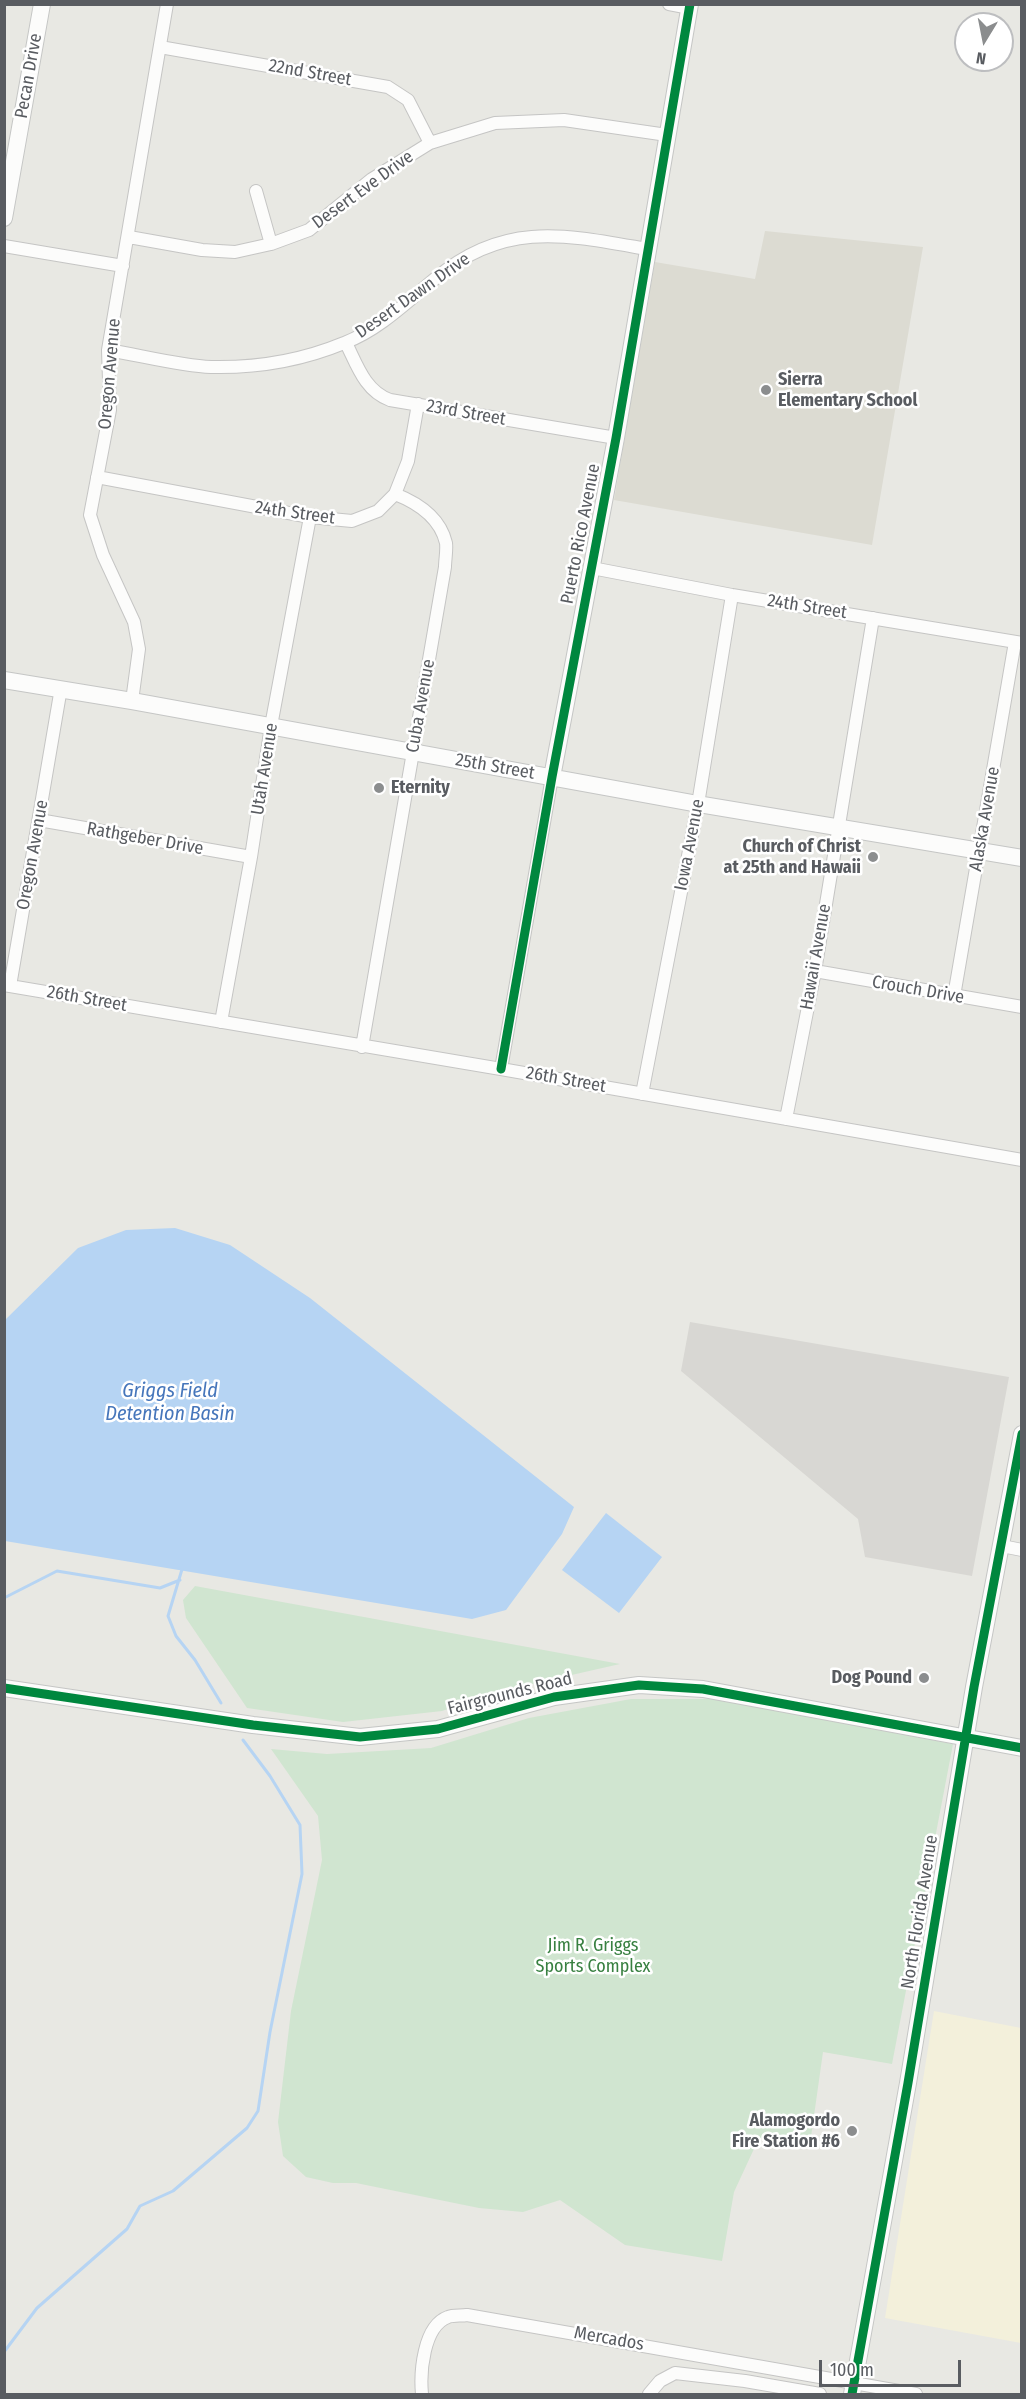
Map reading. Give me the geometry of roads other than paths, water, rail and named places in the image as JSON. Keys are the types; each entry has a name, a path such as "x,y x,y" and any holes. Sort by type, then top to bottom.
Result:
{"main road":[{"name":"Pecan Drive","path":"4,218 42,4"},
{"name":"Puerto Rico Avenue","path":"552,777 616,438 690,6"},
{"name":"25th Street","path":"4,680 61,688 698,804 1022,858"},
{"name":"North Florida Avenue","path":"853,2388 908,2083 965,1738 1022,1434"},
{"name":"Fairgrounds Road","path":"4,1688 253,1725 360,1737 438,1730 565,1696 639,1685 703,1689 1022,1749"}],"street":[{"name":"Oregon Avenue","path":"132,701 140,648 134,622 103,555 90,515 110,410 108,350 167,4"},
{"path":"669,4 690,6"},
{"name":"22nd Street","path":"160,47 388,87 408,100 430,143"},
{"name":"Desert Eve Drive","path":"129,237 202,250 235,252 271,244 309,230 372,179 430,143 495,123 564,120 667,135"},
{"path":"256,191 271,244"},
{"name":"Desert Dawn Drive","path":"108,350 210,367 255,365 292,360 346,343 387,318 452,264 489,246 517,238 547,235 578,237 647,249"},
{"path":"4,246 123,266"},
{"name":"23rd Street","path":"346,343 365,382 381,397 616,438"},
{"name":"24th Street","path":"97,477 310,517 352,521 378,511 395,494 408,461 418,404"},
{"name":"Cuba Avenue","path":"362,1047 445,567 446,543 434,518 417,503 395,494"},
{"name":"Utah Avenue","path":"221,1022 251,857 270,726 310,517"},
{"name":"24th Street","path":"592,568 732,595 1018,643"},
{"name":"Iowa Avenue","path":"642,1094 698,804 732,595"},
{"name":"Hawaii Avenue","path":"786,1119 815,971 873,618"},
{"name":"Alaska Avenue","path":"954,996 1018,643"},
{"name":"Oregon Avenue","path":"7,986 39,820 61,688"},
{"name":"Puerto Rico Avenue","path":"501,1069 552,777"},
{"name":"Rathgeber Drive","path":"39,820 251,857"},
{"name":"Crouch Drive","path":"815,971 1022,1007"},
{"name":"26th Street","path":"7,986 1022,1160"},
{"path":"1002,1546 1022,1550"},
{"name":"Mercados","path":"422,2394 423,2354 429,2340 437,2326 447,2317 467,2315 853,2388 916,2394"},
{"path":"649,2394 660,2381 675,2373 745,2381 820,2394"}],"water":[{"name":"Griggs Field Detention Basin","path":"175,1228 230,1245 310,1298 574,1507 562,1534 506,1610 472,1619 5,1541 5,1320 78,1248 126,1230"},
{"path":"606,1513 662,1557 619,1613 562,1570"}],"waterway":[{"path":"183,1566 168,1616 176,1636 195,1660 221,1703"},
{"path":"4,1598 57,1571 160,1588 180,1580"},
{"path":"4,2352 37,2308 127,2229 140,2206 173,2191 247,2128 258,2111 270,2032 302,1874 300,1825 270,1776 243,1740"}],"place":[{"name":"Sierra Elementary School","path":"766,390"},
{"name":"Eternity","path":"379,788"},
{"name":"Church of Christ at 25th and Hawaii","path":"873,857"},
{"name":"Dog Pound","path":"924,1678"},
{"name":"Alamogordo Fire Station #6","path":"852,2131"}],"park label":[{"name":"Jim R. Griggs Sports Complex","path":"593,1956"}]}
